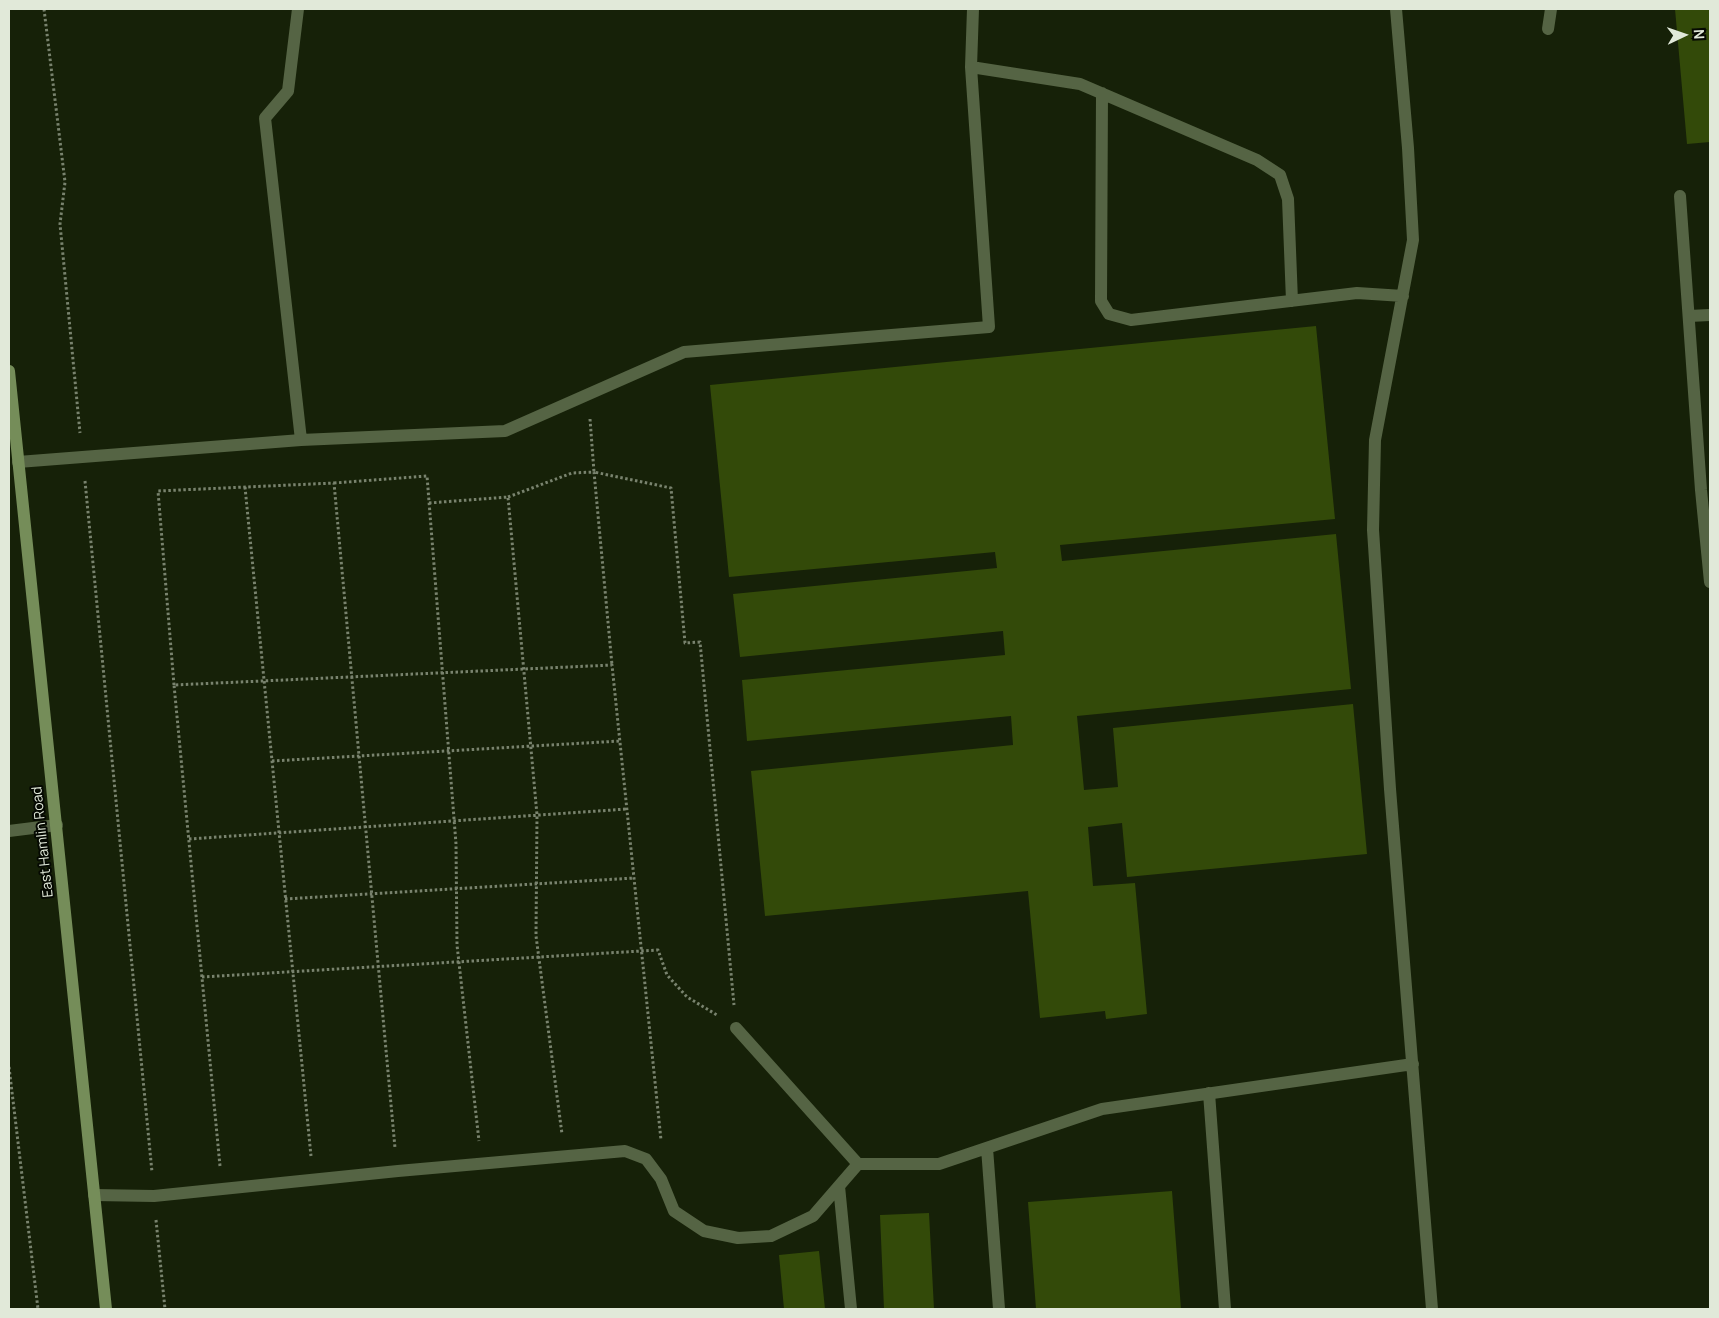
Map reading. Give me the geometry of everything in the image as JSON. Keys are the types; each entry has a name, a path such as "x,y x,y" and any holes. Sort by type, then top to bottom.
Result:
{"street":[{"name":"East Hamlin Road","path":"9,371 12,445 18,462 106,1309"}],"lane":[{"path":"298,9 288,92 265,118 300,440"},
{"path":"18,462 300,440 505,431 684,352 989,328 972,68 972,9"},
{"path":"1396,9 1408,148 1413,240 1375,440 1373,530 1390,789 1432,1309"},
{"path":"1548,29 1551,9"},
{"path":"972,68 1080,84 1257,160 1280,175 1288,199 1292,301"},
{"path":"1102,93 1101,301 1109,314 1131,320 1357,293 1402,296"},
{"path":"1680,196 1701,490 1710,582"},
{"path":"1689,316 1710,315"},
{"path":"9,831 57,825"},
{"path":"736,1028 858,1164 940,1164 1102,1108 1413,1064"},
{"path":"1209,1093 1225,1309"},
{"path":"986,1148 999,1309"},
{"path":"94,1195 154,1196 398,1171 625,1151 646,1159 661,1179 674,1211 704,1231 738,1238 771,1236 813,1216 858,1164"},
{"path":"839,1186 850,1309"}],"path":[{"path":"44,9 65,182 60,224 165,1309"},
{"path":"588,394 612,664 661,1142"},
{"path":"429,503 508,497 572,474 594,472 671,488 685,643 700,642 736,1028"},
{"path":"222,1189 174,685 158,491 334,483 427,476 454,821 458,962 482,1164"},
{"path":"334,483 398,1171"},
{"path":"245,487 313,1180"},
{"path":"508,497 537,815 536,936 565,1156"},
{"path":"174,685 612,664"},
{"path":"272,761 620,741"},
{"path":"189,839 627,809"},
{"path":"285,899 634,878"},
{"path":"202,977 658,950 667,975 687,996 736,1028"},
{"path":"9,1068 38,1309"}],"building":[{"path":"1675,9 1710,9 1710,142 1687,144"},
{"path":"1316,326 1335,519 1060,545 1062,561 1336,534 1351,689 1077,716 1084,790 1118,787 1113,728 1353,704 1367,854 1127,877 1122,823 1088,827 1093,886 1135,883 1147,1014 1106,1019 1105,1011 1040,1018 1028,891 765,916 751,771 1013,745 1011,716 747,741 742,680 1005,655 1003,631 740,657 733,594 997,568 995,552 729,577 710,385"},
{"path":"1172,1191 1181,1309 1036,1309 1028,1202"},
{"path":"929,1213 934,1309 884,1309 880,1215"},
{"path":"819,1251 825,1309 784,1309 779,1255"}]}
